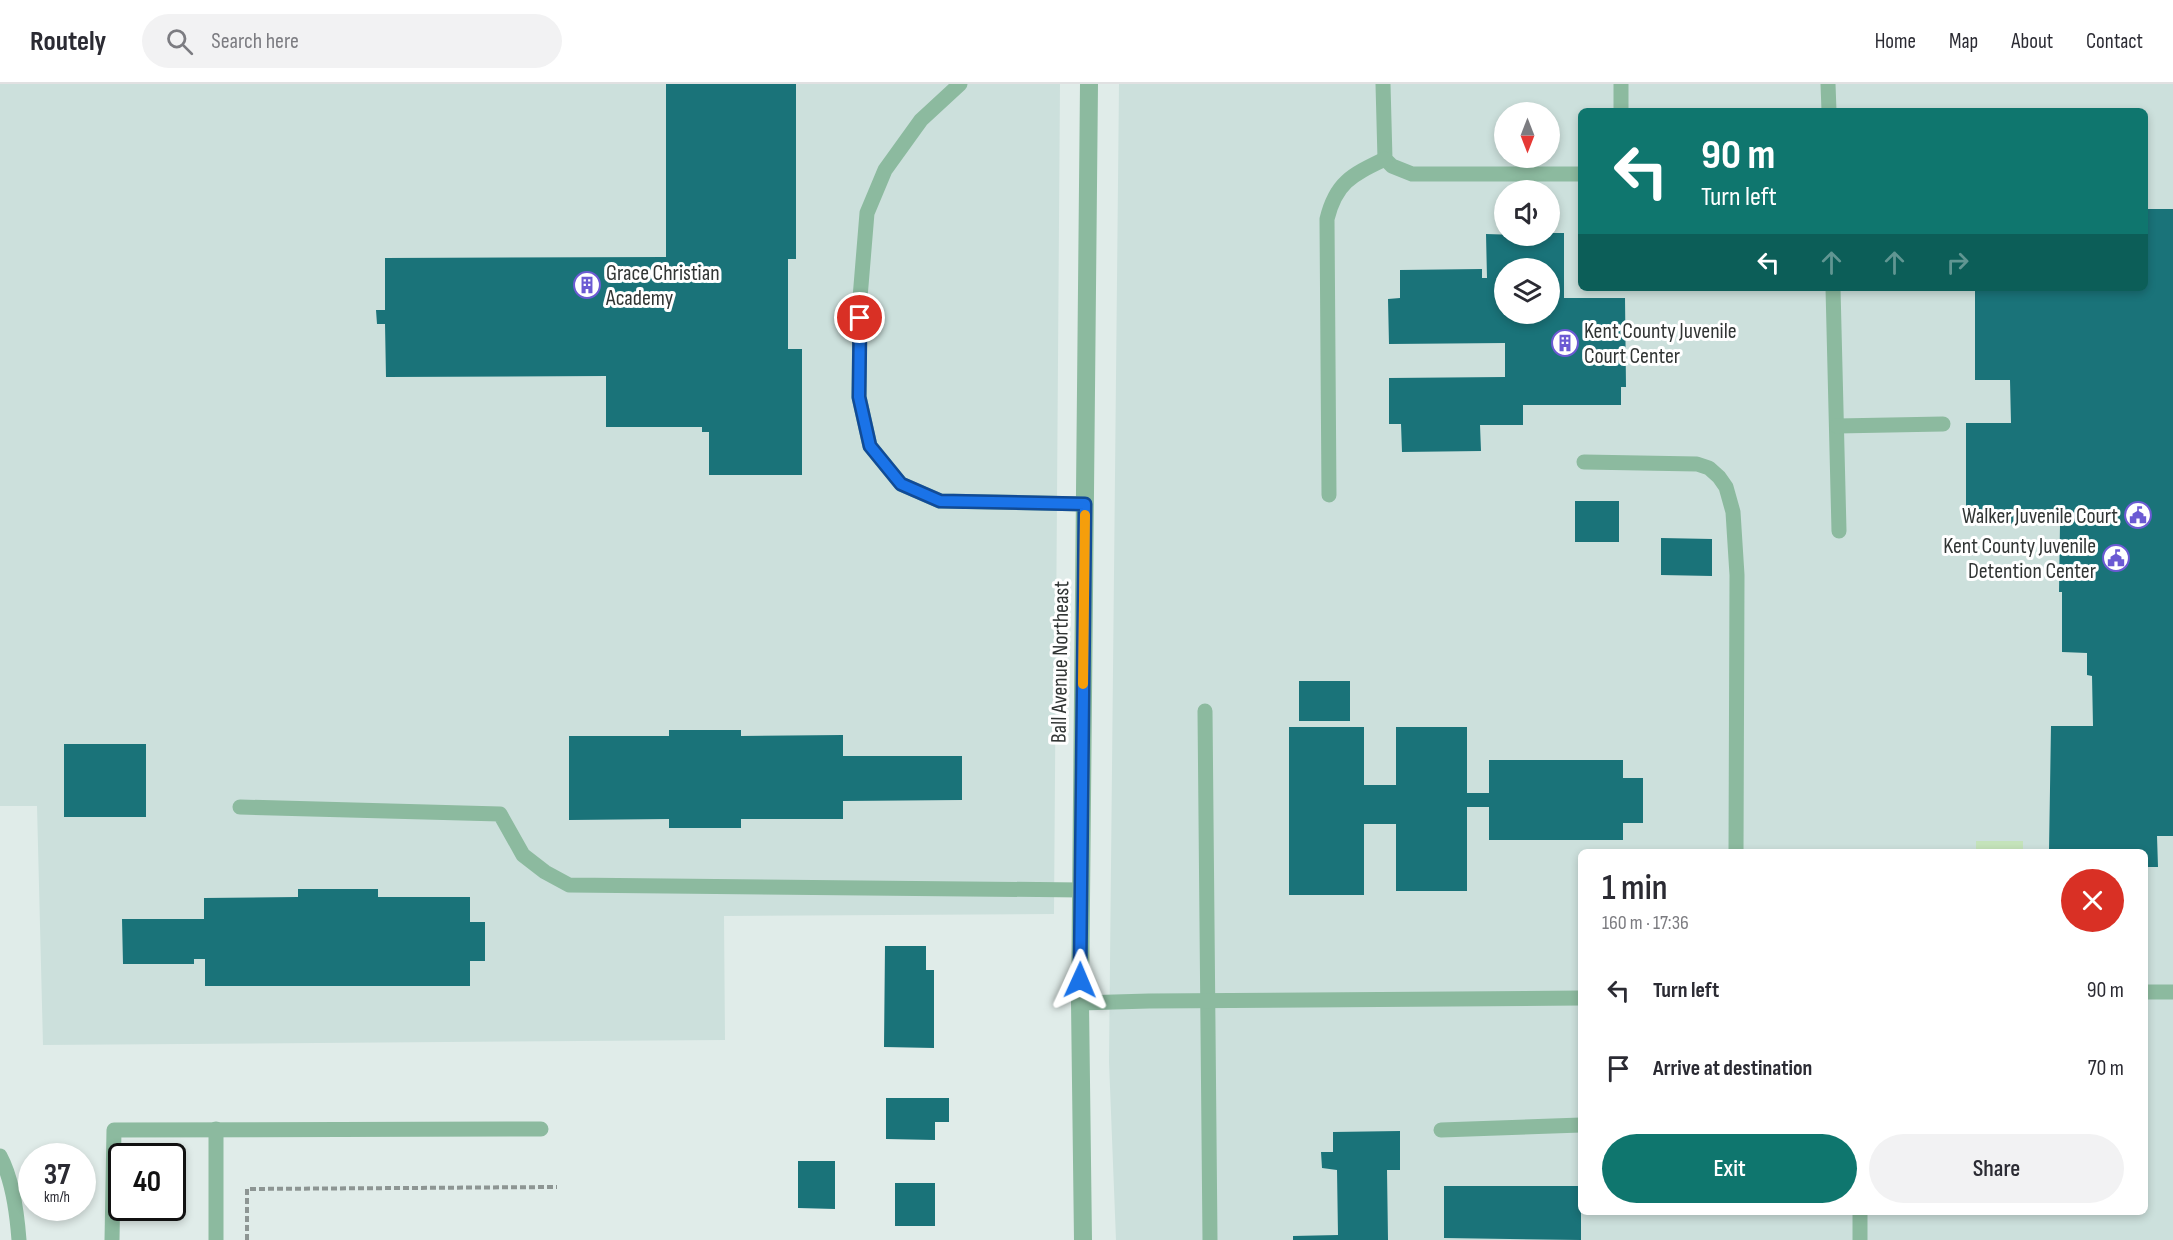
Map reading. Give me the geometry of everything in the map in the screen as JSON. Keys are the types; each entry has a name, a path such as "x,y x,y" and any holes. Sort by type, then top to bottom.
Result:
{"street":[{"name":"Ball Avenue Northeast","path":"1083,1240 1080,1003 1089,84"}],"lane":[{"path":"960,84 921,120 885,170 867,213 860,298 859,397 870,446 901,484 940,501 1085,504"},
{"path":"1383,84 1385,159"},
{"path":"1621,84 1621,108"},
{"path":"1828,84 1829,108"},
{"path":"1385,159 1401,171 1412,174 1578,174"},
{"path":"1329,495 1327,219 1332,200 1347,181 1365,168 1385,159"},
{"path":"1833,291 1839,531"},
{"path":"1837,426 1942,424"},
{"path":"1584,462 1697,464 1709,468 1726,487 1733,512 1737,575 1736,849"},
{"path":"1205,711 1210,1240"},
{"path":"240,807 500,814 523,855 545,872 569,885 1081,890"},
{"path":"2148,992 2173,992"},
{"path":"1080,1003 1578,998"},
{"path":"1441,1130 1578,1125"},
{"path":"216,1129 216,1240"},
{"path":"112,1240 114,1130 541,1129"},
{"path":"0,1156 5,1166 15,1210 19,1240"},
{"path":"1860,1215 1860,1240"}],"path":[{"path":"246,1240 247,1189 557,1187"}],"shaded area":[{"path":"0,84 1060,84 1054,914 724,916 725,1040 43,1045 37,806 0,806"},
{"path":"1119,84 2173,84 2173,1240 1116,1240 1109,1062"}],"green space":[{"path":"1976,841 2023,841 2023,849 1976,849"}],"building":[{"name":"Grace Christian Academy","path":"666,84 796,84 796,259 788,259 788,349 802,349 802,475 709,475 709,432 702,432 702,427 606,427 606,376 386,377 385,324 377,324 376,310 385,310 385,258 666,257"},
{"name":"Kent County Juvenile Detention Center","path":"2148,209 2173,209 2173,836 2157,836 2158,867 2148,867 2148,849 2049,849 2051,726 2093,726 2092,676 2087,675 2087,653 2062,652 2062,592 2059,592 2060,524 1966,523 1966,423 2011,423 2010,380 1975,380 1975,291 2148,291"},
{"name":"Kent County Juvenile Court Center","path":"1560,233 1564,233 1564,298 1625,298 1626,387 1621,387 1621,405 1523,405 1523,425 1480,425 1481,451 1402,452 1401,424 1389,424 1389,378 1505,377 1505,343 1389,344 1388,299 1400,298 1400,270 1482,269 1482,278 1487,278 1486,234 1494,234 1494,246 1560,246"},
{"path":"1575,501 1619,501 1619,542 1575,542"},
{"path":"1661,538 1712,539 1712,576 1661,575"},
{"path":"1299,681 1350,681 1350,721 1299,721"},
{"path":"1289,727 1364,727 1364,785 1396,785 1396,727 1467,727 1467,793 1489,793 1489,760 1623,760 1623,778 1643,778 1643,823 1623,823 1623,840 1489,840 1489,807 1467,807 1467,891 1396,891 1396,824 1364,824 1364,895 1289,895"},
{"path":"669,730 741,730 741,736 843,735 843,756 962,756 962,800 843,801 843,819 741,819 741,828 669,828 669,819 569,820 569,736 669,736"},
{"path":"64,744 146,744 146,817 64,817"},
{"path":"298,889 378,889 378,897 470,897 470,922 485,922 485,961 470,961 470,986 205,986 205,959 194,959 194,964 123,964 122,919 204,919 204,898 298,897"},
{"path":"885,946 926,946 926,970 934,970 934,1048 884,1047"},
{"path":"886,1098 949,1098 949,1122 935,1122 935,1140 886,1139"},
{"path":"1400,1131 1400,1170 1387,1170 1388,1240 1293,1240 1293,1236 1338,1235 1337,1170 1322,1168 1321,1152 1333,1152 1333,1132"},
{"path":"798,1161 835,1161 835,1209 798,1208"},
{"path":"895,1183 935,1183 935,1226 895,1226"},
{"path":"1444,1186 1578,1186 1581,1240 1444,1238"}],"slow traffic":[{"path":"1083,684 1085,515"}],"place":[{"name":"Grace Christian Academy","path":"587,285"},
{"name":"Kent County Juvenile Court Center","path":"1565,343"},
{"name":"Walker Juvenile Court","path":"2138,515"},
{"name":"Kent County Juvenile Detention Center","path":"2116,558"}],"route":[{"path":"860,318 859,397 870,446 901,484 940,501 1085,504 1080,980"}]}
